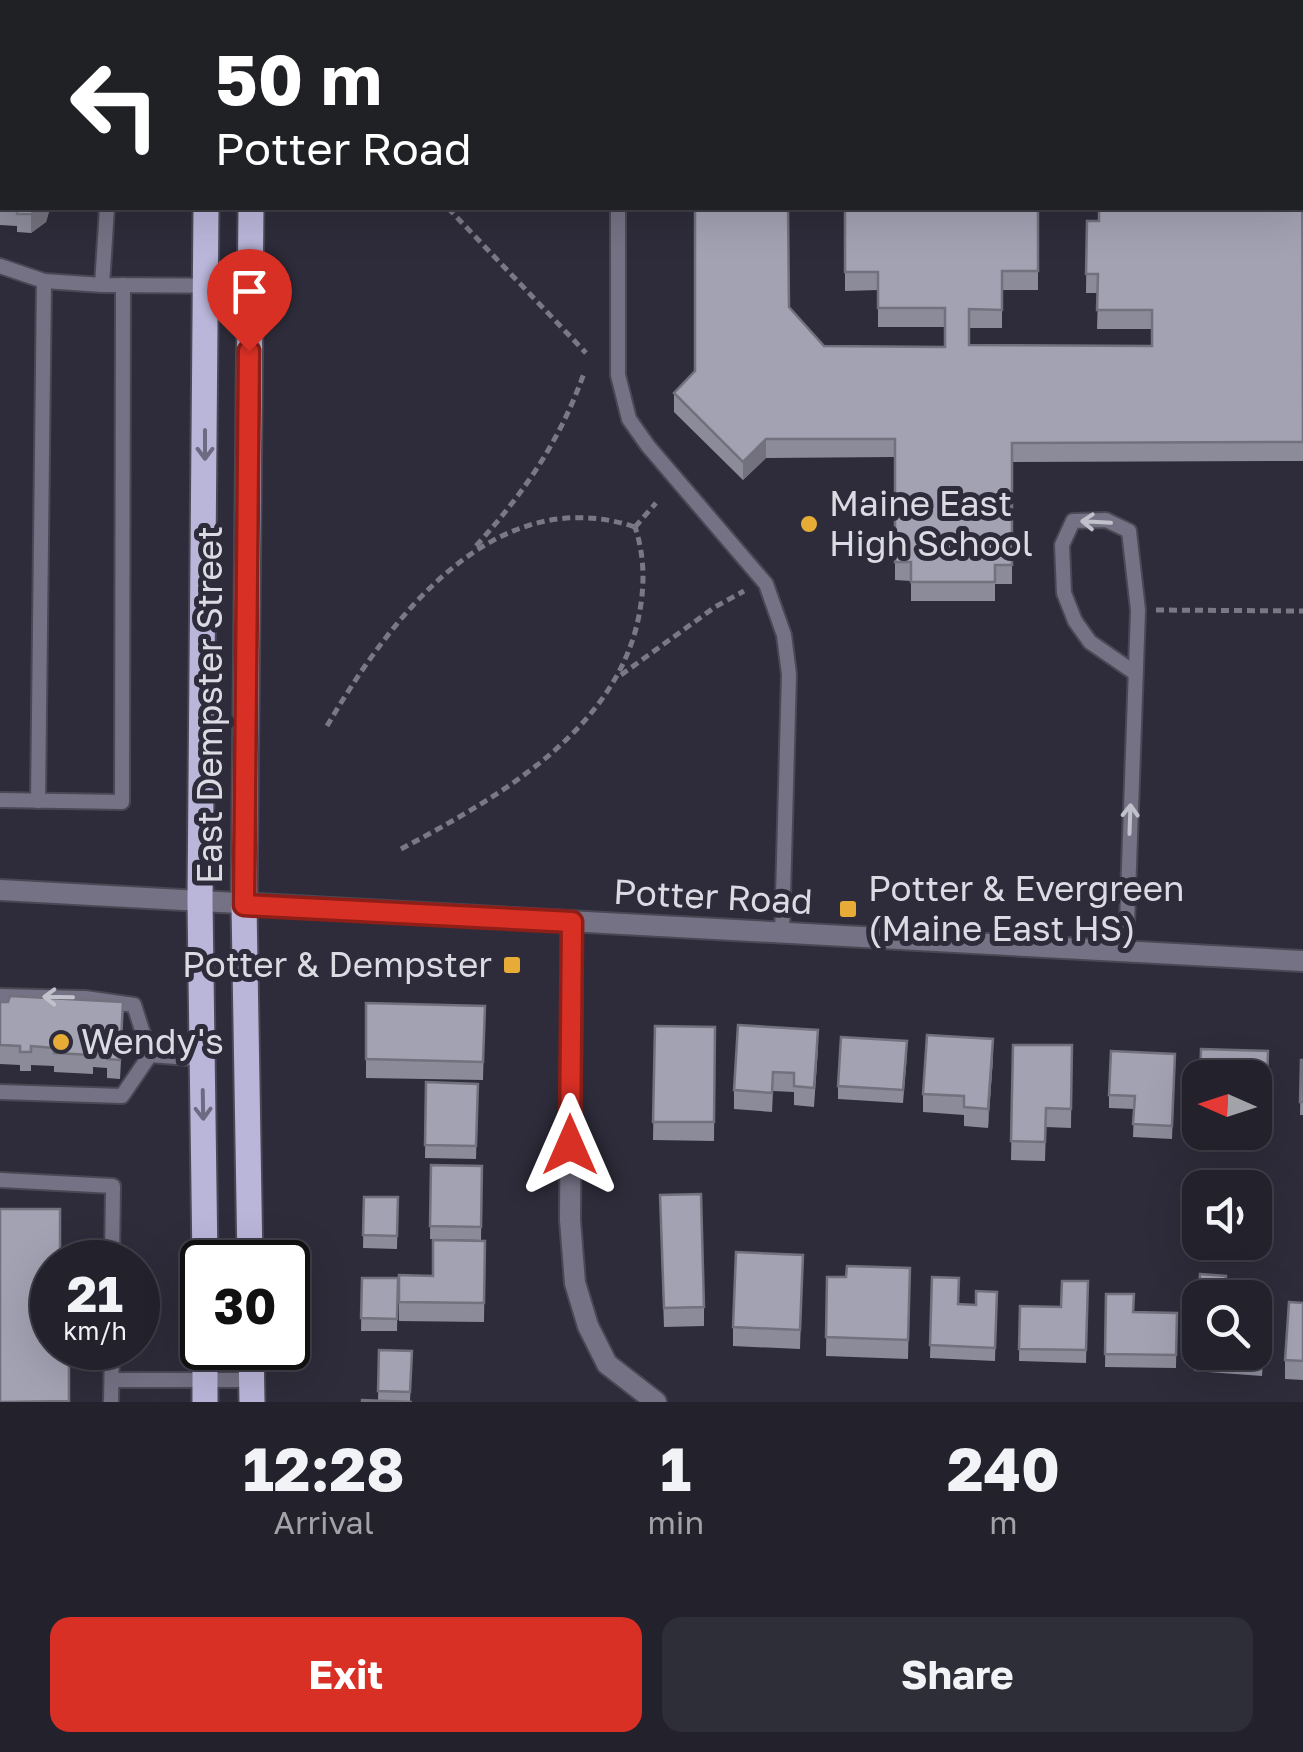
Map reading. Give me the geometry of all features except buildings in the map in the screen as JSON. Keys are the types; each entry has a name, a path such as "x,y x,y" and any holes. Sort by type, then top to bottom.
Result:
{"main road":[{"name":"East Dempster Street","path":"204,1240 200,902 206,210"},
{"name":"East Dempster Street","path":"250,1240 244,905 251,210"}],"street":[{"name":"Potter Road","path":"0,890 1303,961"},
{"path":"572,922 570,1220 575,1283 588,1326 607,1364 656,1402"}],"lane":[{"path":"102,285 107,210"},
{"path":"618,210 618,375 629,419 766,584 784,635 788,674 782,933"},
{"path":"0,266 44,281 250,286"},
{"path":"38,801 44,281"},
{"path":"0,800 122,802 123,285"},
{"path":"1126,952 1138,610 1130,531 1106,520 1073,522 1062,545 1064,594 1074,622 1090,642 1135,674"},
{"path":"0,996 86,998 134,1006 150,1055"},
{"path":"150,1055 202,1059"},
{"path":"0,1092 122,1096 150,1055"},
{"path":"0,1180 113,1186 112,1240"},
{"path":"112,1370 112,1402"},
{"path":"112,1380 252,1391"}],"path":[{"path":"450,210 586,353"},
{"path":"328,726 368,661 400,620 496,524 558,438 584,373"},
{"path":"634,527 656,503"},
{"path":"471,552 500,536 558,520 600,519 634,527"},
{"path":"401,850 479,806 527,772 598,705 619,676 634,636 642,598 643,567 634,527"},
{"path":"619,676 715,606 766,584"},
{"path":"1138,610 1303,612"}],"place":[{"name":"Maine East High School","path":"809,524"},
{"name":"Potter & Evergreen (Maine East HS)","path":"848,909"},
{"name":"Potter & Dempster","path":"512,965"},
{"name":"Wendy's","path":"61,1042"}],"route":[{"path":"249,351 244,905 572,922 570,1145"}]}
